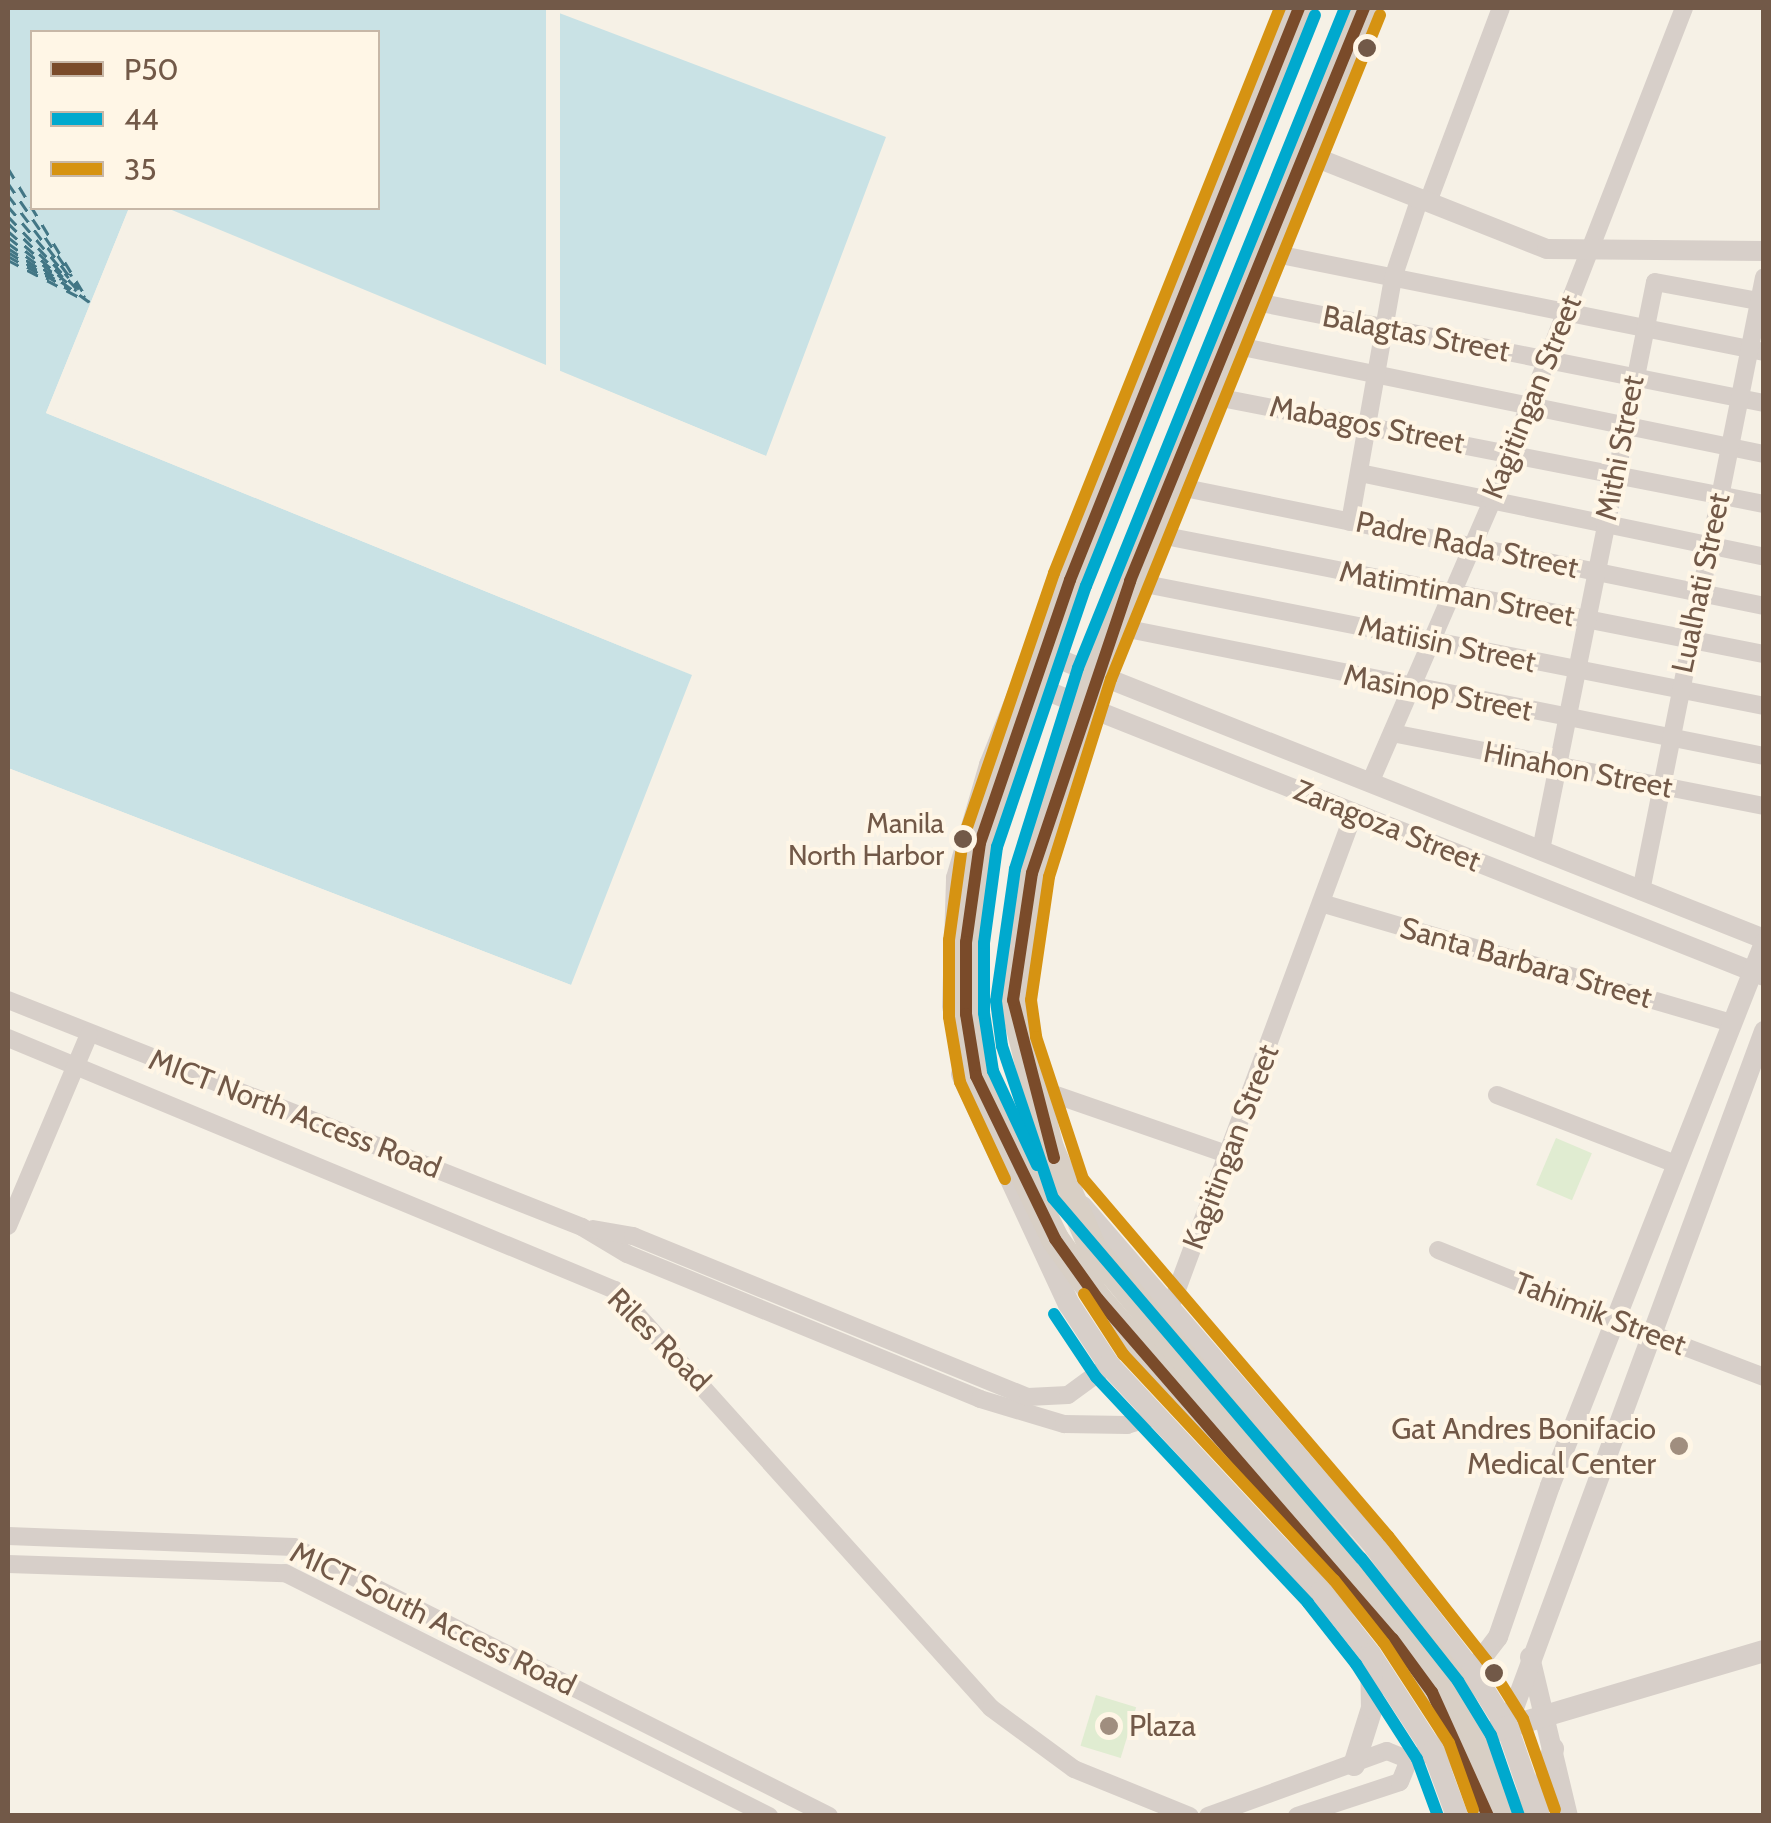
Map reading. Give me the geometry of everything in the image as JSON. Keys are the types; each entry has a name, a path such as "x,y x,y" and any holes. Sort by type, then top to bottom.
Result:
{"highway":[{"path":"1299,8 1054,626 1038,651 1027,683 980,843 966,942 966,1014 976,1076 1036,1205 1394,1639 1432,1692 1488,1816"},
{"path":"1364,8 1095,673 1022,917 1013,1000 1032,1087 1076,1217 1108,1291 1452,1679 1530,1814"}],"main road":[{"path":"1027,683 957,878 953,1018 963,1081 1070,1304 1108,1366 1321,1592 1368,1650 1432,1751 1457,1816"},
{"path":"1066,1188 1419,1601 1472,1671 1506,1727 1530,1814"},
{"path":"1368,1650 1419,1601"},
{"path":"1354,1765 1372,1708 1368,1650"},
{"path":"1432,1751 1543,1714 1764,1651"},
{"path":"1530,1814 1552,1748"}],"street":[{"path":"1350,522 1394,278 1501,8"},
{"name":"Kagitingan Street","path":"1370,783 1474,546 1684,8"},
{"path":"1306,154 1547,249 1590,253 1764,251"},
{"path":"1266,252 1756,350"},
{"name":"Lualhati Street","path":"1641,890 1667,737 1691,640 1739,398 1756,350 1764,276"},
{"name":"Mithi Street","path":"1541,850 1598,572 1604,523 1656,282 1761,302"},
{"name":"Balagtas Street","path":"1246,300 1764,403"},
{"path":"1228,344 1764,454"},
{"name":"Mabagos Street","path":"1206,395 1764,504"},
{"path":"1360,473 1764,557"},
{"name":"Padre Rada Street","path":"1170,485 1764,606"},
{"name":"Matimtiman Street","path":"1150,533 1764,654"},
{"name":"Matiisin Street","path":"1130,581 1764,706"},
{"name":"Masinop Street","path":"1113,626 1411,690 1764,756"},
{"name":"Zaragoza Street","path":"1027,683 1758,974 1764,941 1038,651"},
{"name":"Hinahon Street","path":"1392,733 1764,806"},
{"name":"Kagitingan Street","path":"1169,1312 1354,812"},
{"name":"Santa Barbara Street","path":"1321,902 1732,1023"},
{"path":"1472,1671 1498,1637 1550,1486 1676,1164 1732,1023 1758,974"},
{"name":"MICT North Access Road","path":"8,1000 582,1227 627,1254 980,1399 1064,1424 1127,1425 1153,1417"},
{"path":"1506,1727 1586,1500 1764,1031"},
{"path":"8,1226 89,1034"},
{"name":"Riles Road","path":"8,1038 615,1290 991,1708 1074,1769 1190,1816"},
{"path":"1032,1087 1226,1154"},
{"path":"1498,1094 1676,1164"},
{"name":"MICT North Access Road","path":"582,1227 633,1236 1028,1397 1068,1395 1108,1366"},
{"name":"Tahimik Street","path":"1438,1250 1764,1377"},
{"path":"1550,1486 1586,1500"},
{"name":"MICT South Access Road","path":"8,1536 294,1546 829,1816"},
{"name":"MICT South Access Road","path":"8,1564 285,1573 768,1816"},
{"path":"1530,1656 1568,1816"},
{"path":"1208,1816 1387,1751 1409,1760 1432,1751"},
{"path":"1296,1816 1400,1782 1409,1760"}],"green space":[{"path":"1556,1138 1592,1153 1572,1200 1536,1185"},
{"name":"Plaza","path":"1096,1695 1136,1707 1121,1758 1081,1746"}],"water":[{"path":"8,8 546,8 886,137 766,456 172,210 380,210 380,30 30,30 30,210 128,210 46,413 692,675 571,985 8,768"}],"pier":[{"path":"546,8 560,8 560,372 546,372"},
{"path":"128,210 133,210 52,410 692,675 46,413"},
{"path":"165,212 766,456 764,461"},
{"path":"8,768 571,985 570,990 26,781"}],"ferry route":[{"path":"8,168 30,204"},
{"path":"8,183 72,276"},
{"path":"8,195 79,289"},
{"path":"8,206 69,278"},
{"path":"33,210 89,302"},
{"path":"8,216 85,297"},
{"path":"8,223 63,277"},
{"path":"8,231 77,291"},
{"path":"8,237 61,279"},
{"path":"8,243 88,301"},
{"path":"8,248 55,279"},
{"path":"8,252 70,290"},
{"path":"8,256 49,279"},
{"path":"8,260 79,297"}],"transit line":[{"name":"35","path":"1005,1179 960,1082 949,1017 949,940 963,839 1054,573 1280,8"},
{"name":"P50","path":"1299,8 1070,580 980,843 966,942 966,1014 976,1076 1055,1239 1098,1299 1393,1639 1432,1692 1488,1816"},
{"name":"44","path":"1345,8 1078,668 1015,869 996,1001 1002,1046 1053,1198 1361,1558 1458,1681 1491,1735 1519,1816"},
{"name":"P50","path":"1054,1158 1013,1000 1032,873 1130,581 1364,8"},
{"name":"44","path":"1037,1165 993,1071 984,1013 984,943 997,847 1086,586 1315,15"},
{"name":"35","path":"1380,15 1111,679 1049,877 1031,1000 1036,1037 1083,1179 1388,1536 1486,1660 1523,1719 1555,1810"},
{"name":"35","path":"1084,1294 1123,1354 1334,1580 1384,1643 1449,1743 1473,1810"},
{"name":"44","path":"1054,1314 1096,1377 1308,1603 1356,1664 1417,1759 1438,1816"}],"place":[{"name":"Manila North Harbor","path":"963,839"},
{"name":"Gat Andres Bonifacio Medical Center","path":"1679,1446"},
{"name":"Plaza","path":"1109,1726"}]}
